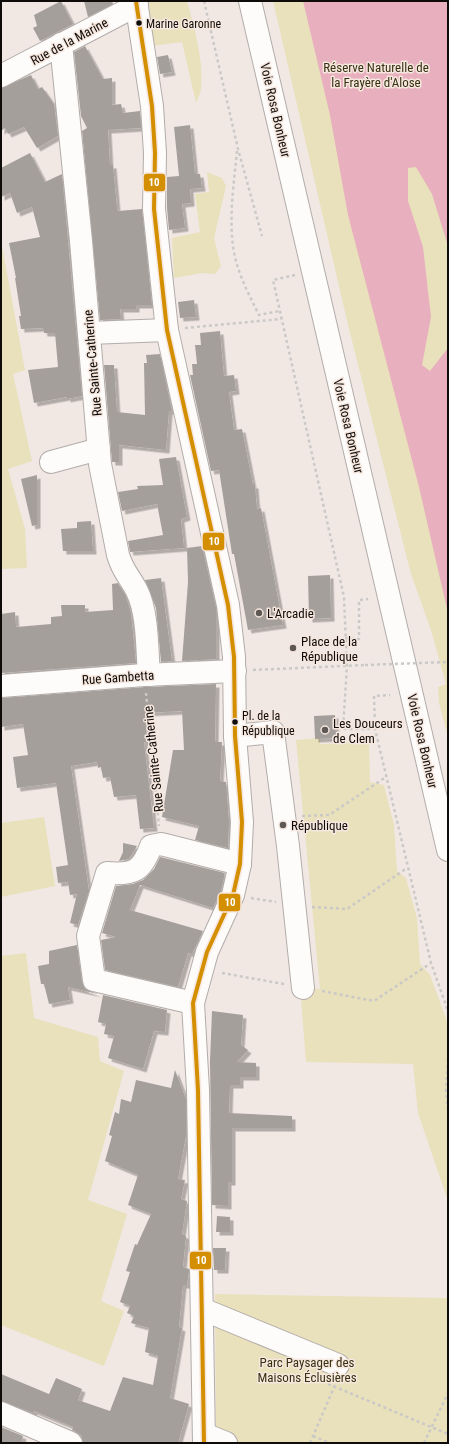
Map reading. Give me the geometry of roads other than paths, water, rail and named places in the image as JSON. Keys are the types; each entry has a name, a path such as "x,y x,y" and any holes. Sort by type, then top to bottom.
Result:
{"street":[{"name":"Voie Rosa Bonheur","path":"250,1 448,850"},
{"name":"Rue de la Marine","path":"1,76 136,3"},
{"path":"136,3 152,106 155,153 154,209 167,330 221,568 228,605 235,671 235,736 242,822 240,864 233,895 207,952 193,1003 198,1090 204,1438 226,1443"},
{"name":"Rue Sainte-Catherine","path":"61,44 99,449 106,498 123,570 137,591 143,607 147,675"},
{"path":"89,333 167,330"},
{"path":"51,462 99,449"},
{"name":"Rue Gambetta","path":"1,686 147,675 235,671"},
{"path":"235,736 273,732 303,988"},
{"path":"193,1003 94,980 88,936 107,873 125,874 132,872 146,860 152,846 161,844 240,864"},
{"path":"202,1309 338,1365"},
{"path":"1,1413 71,1443"}],"place":[{"name":"Marine Garonne","path":"139,23"},
{"name":"L'Arcadie","path":"259,613"},
{"name":"Place de la République","path":"293,648"},
{"name":"Pl. de la République","path":"235,722"},
{"name":"Les Douceurs de Clem","path":"325,730"},
{"name":"République","path":"283,825"}],"park label":[{"name":"Réserve Naturelle de la Frayère d'Alose","path":"376,74"},
{"name":"Parc Paysager des Maisons Éclusières","path":"307,1370"}]}
